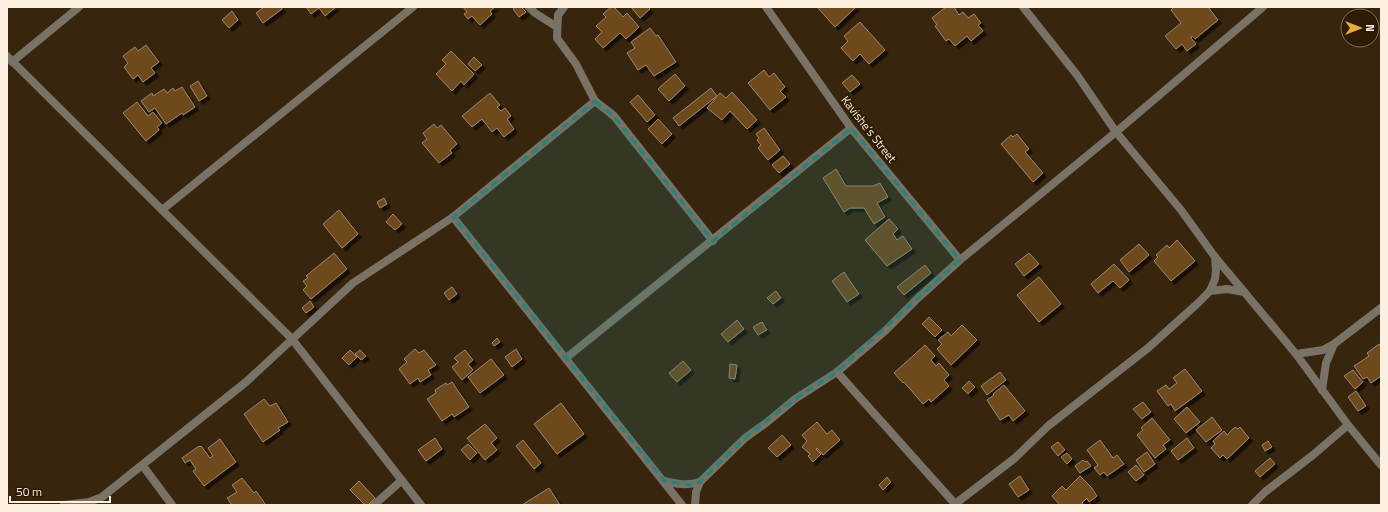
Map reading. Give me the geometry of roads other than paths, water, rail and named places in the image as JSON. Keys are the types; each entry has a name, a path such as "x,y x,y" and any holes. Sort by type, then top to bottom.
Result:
{"street":[{"path":"79,7 10,59 292,339 421,505"},
{"path":"162,210 413,7"},
{"path":"529,7 535,13 557,27"},
{"path":"564,7 558,15 557,38 576,64 595,101 614,116 713,241"},
{"name":"Kavishe’s Street","path":"766,7 851,128 960,260"},
{"path":"1023,7 1077,75 1116,132 1181,210 1215,257 1296,354 1348,425 1381,465"},
{"path":"695,505 696,492 700,482 745,438 795,399 837,372 885,331 918,298 960,260 1116,132 1259,8"},
{"path":"64,505 89,502 102,497 143,466 246,382 353,283 453,217 595,101"},
{"path":"566,358 713,241 851,128"},
{"path":"453,217 682,505"},
{"path":"837,372 955,504 1015,458 1048,426 1148,348 1198,304 1210,291 1215,279 1215,257"},
{"path":"1210,291 1228,289 1244,292"},
{"path":"1296,354 1323,350 1334,344 1381,308"},
{"path":"1322,390 1326,363 1334,344"},
{"path":"1252,505 1265,492 1313,455 1348,425"},
{"path":"143,466 172,505"},
{"path":"374,505 402,480"},
{"path":"664,481 681,485 691,485 700,482"}]}
